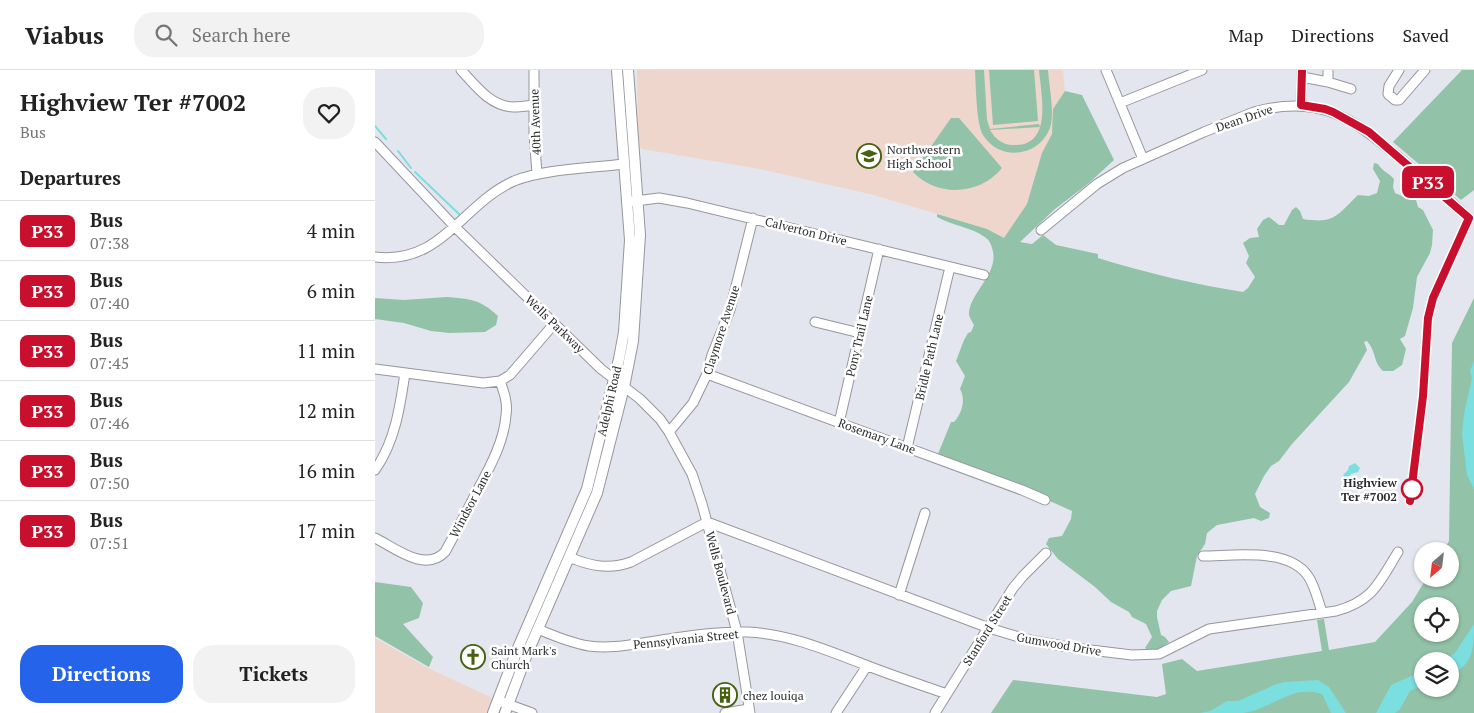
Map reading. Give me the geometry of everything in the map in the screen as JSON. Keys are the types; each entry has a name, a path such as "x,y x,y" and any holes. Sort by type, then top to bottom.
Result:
{"main road":[{"name":"Adelphi Road","path":"506,708 600,485 624,387 635,327 640,249 633,201 624,164 617,70"},
{"name":"Adelphi Road","path":"493,713 518,648 587,489 614,379 624,323 633,201 627,70"}],"street":[{"path":"461,70 487,96 499,103 513,107 533,105"},
{"name":"40th Avenue","path":"534,70 533,105 537,174"},
{"path":"1106,70 1143,158"},
{"path":"1120,103 1202,70"},
{"path":"1328,70 1328,82"},
{"path":"1399,70 1388,90 1391,98 1395,100 1401,99 1425,70"},
{"path":"1301,105 1302,74 1351,89"},
{"name":"Dean Drive","path":"1041,230 1097,184 1143,158 1254,112 1272,106 1301,105 1333,112 1369,132 1469,218"},
{"name":"Wells Parkway","path":"375,142 455,227 554,324 614,379 651,409 669,432 692,474 707,522"},
{"path":"375,257 396,258 415,254 428,247 455,227 494,192 517,180 537,174 624,164"},
{"name":"Calverton Drive","path":"633,201 654,198 673,200 984,275"},
{"name":"Claymore Avenue","path":"669,432 693,403 707,374 730,310 753,218"},
{"name":"Pony Trail Lane","path":"839,423 879,249"},
{"name":"Bridle Path Lane","path":"907,448 950,267"},
{"path":"815,322 860,333"},
{"path":"375,369 483,383 500,381 509,375 554,324"},
{"path":"375,470 393,434 405,374"},
{"name":"Rosemary Lane","path":"707,374 1023,490 1045,500"},
{"name":"Windsor Lane","path":"375,538 422,561 434,559 445,552 487,473 502,435 507,407 500,381"},
{"path":"899,595 925,513"},
{"path":"569,558 600,567 621,565 631,562 707,522"},
{"name":"Gumwood Drive","path":"707,522 989,628 1046,643 1109,652 1154,655 1165,652 1209,629 1344,609 1355,605 1364,599 1379,581 1398,552"},
{"name":"Wells Boulevard","path":"707,522 737,632 749,711"},
{"name":"Stanford Street","path":"935,713 1019,581 1045,553"},
{"path":"1203,556 1268,556 1285,559 1309,577 1322,612"},
{"name":"Pennsylvania Street","path":"538,629 565,640 589,646 607,646 750,632 797,641 834,652 867,666 947,694"},
{"path":"836,713 867,666"},
{"path":"497,700 506,708 532,713"},
{"path":"725,713 749,711"}],"shaded area":[{"name":"Northwestern High School","path":"637,70 1063,70 1065,92 1062,153 1004,239 987,229 874,195 760,169 642,149 638,145"},
{"path":"375,638 432,670 497,700 493,713 375,713"}],"green space":[{"path":"975,70 984,70 987,120 990,129 1039,124 1040,127 1042,104 1039,70 1048,70 1052,107 1050,128 1045,138 1028,150 1019,152 1009,152 990,144 981,129","holes":["1040,127 1035,137 1027,143 1015,145 1000,141 990,130"]},
{"path":"989,70 1034,70 1038,121 993,125"},
{"path":"1462,70 1474,70 1474,190 1461,200 1393,142"},
{"path":"1065,91 1082,95 1114,160 1089,183 1055,209 1020,242 1032,244 1043,235 1056,245 1098,254 1098,258 1115,263 1189,282 1243,292 1255,277 1246,263 1249,256 1243,243 1250,238 1259,237 1257,229 1263,220 1269,217 1279,225 1284,225 1292,210 1296,207 1303,219 1322,220 1334,217 1358,195 1369,196 1377,193 1380,181 1373,169 1374,163 1378,164 1394,179 1393,187 1395,193 1402,196 1409,192 1415,196 1418,207 1423,210 1433,230 1430,253 1417,277 1413,308 1405,336 1400,339 1406,349 1402,365 1393,371 1383,371 1370,345 1367,341 1364,342 1367,350 1349,382 1292,444 1279,461 1271,466 1264,476 1255,494 1260,507 1270,513 1269,518 1261,521 1254,518 1217,525 1207,533 1205,544 1197,556 1191,586 1171,591 1162,600 1157,611 1161,635 1169,642 1155,650 1145,648 1152,637 1146,624 1132,617 1129,612 1111,602 1095,587 1058,559 1046,544 1049,538 1062,536 1071,519 1072,511 960,465 938,454 951,422 954,422 961,411 963,398 960,389 965,376 956,361 964,340 974,325 969,315 970,307 988,275 994,257 989,241 981,234 943,220 937,217 937,214 987,229 1004,238 1027,204 1042,153 1052,134 1053,109"},
{"path":"951,118 959,118 1002,168 982,184 959,190 946,189 934,186 913,172"},
{"path":"447,297 468,299 486,306 498,316 496,325 485,332 449,333 375,319 375,298 404,300"},
{"path":"1474,298 1474,713 991,713 1013,680 1157,697 1166,694 1162,664 1182,659 1197,671 1322,651 1317,620 1324,619 1329,650 1375,642 1414,599 1414,642 1459,642 1459,597 1415,597 1421,588 1459,588 1459,542 1449,541 1452,343"},
{"path":"375,582 411,587 423,603 419,618 403,624 433,657 429,667 375,636"}],"water":[{"path":"1474,361 1474,489 1467,475 1462,434 1464,414 1472,378 1470,371"},
{"path":"1355,463 1360,468 1358,472 1351,474 1347,479 1343,475 1349,466"},
{"path":"1474,624 1474,640 1471,654 1464,666 1459,669 1459,652 1456,652"},
{"path":"1414,675 1414,689 1410,691 1400,709 1395,713 1376,713 1391,685"},
{"path":"1318,680 1329,687 1346,713 1331,713 1322,694 1301,692 1253,711 1243,713 1200,713 1210,711 1227,701 1238,701 1284,682"}],"waterway":[{"path":"375,126 386,139"},
{"path":"398,151 411,168"},
{"path":"415,172 459,214"}],"bus line":[{"name":"P33","path":"1302,70 1301,105 1333,112 1369,132 1469,218 1433,298 1429,312 1423,396 1410,501"}],"place":[{"name":"Northwestern High School","path":"869,156"},
{"name":"Highview Ter #7002","path":"1412,489"},
{"name":"Saint Mark's Church","path":"473,657"},
{"name":"chez louiqa","path":"725,695"}]}
